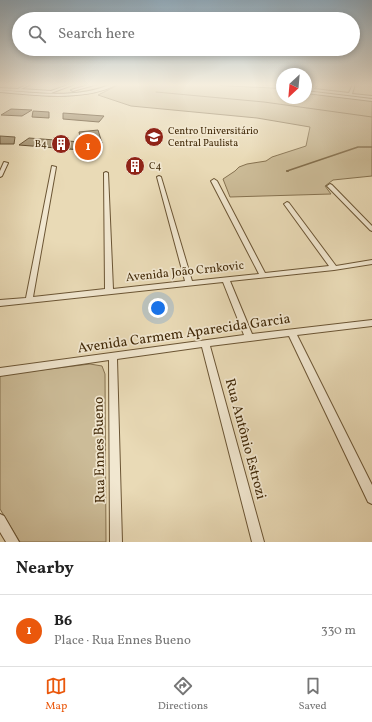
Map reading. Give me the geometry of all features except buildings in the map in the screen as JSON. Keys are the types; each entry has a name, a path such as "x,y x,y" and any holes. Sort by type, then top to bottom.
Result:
{"street":[{"path":"0,176 6,163"},
{"path":"29,300 54,167"},
{"path":"106,173 109,292"},
{"path":"160,177 188,283"},
{"path":"214,182 263,275"},
{"path":"330,186 372,229"},
{"path":"287,204 334,268"},
{"name":"Avenida João Crnkovic","path":"0,303 334,268 372,262"},
{"path":"226,279 249,338"},
{"name":"Avenida Carmem Aparecida Garcia","path":"0,372 205,343 372,323"},
{"path":"292,333 372,498"},
{"name":"Rua Antônio Estrozi","path":"205,343 258,542"},
{"name":"Rua Ennes Bueno","path":"113,357 116,542"},
{"path":"0,520 13,542"}],"shaded area":[{"path":"166,109 372,109 372,176 333,180 325,186 331,194 230,197 223,179 239,167 266,161 272,157 306,146 310,127 257,118"},
{"path":"90,364 102,366 105,374 106,542 20,542 0,509 0,375"}],"waterway":[{"path":"317,109 372,117"},
{"path":"288,171 358,147 372,147"}],"place":[{"name":"Centro Universitário Central Paulista","path":"154,137"},
{"name":"B4","path":"61,144"},
{"name":"B6","path":"88,147"},
{"name":"C4","path":"135,166"}]}
